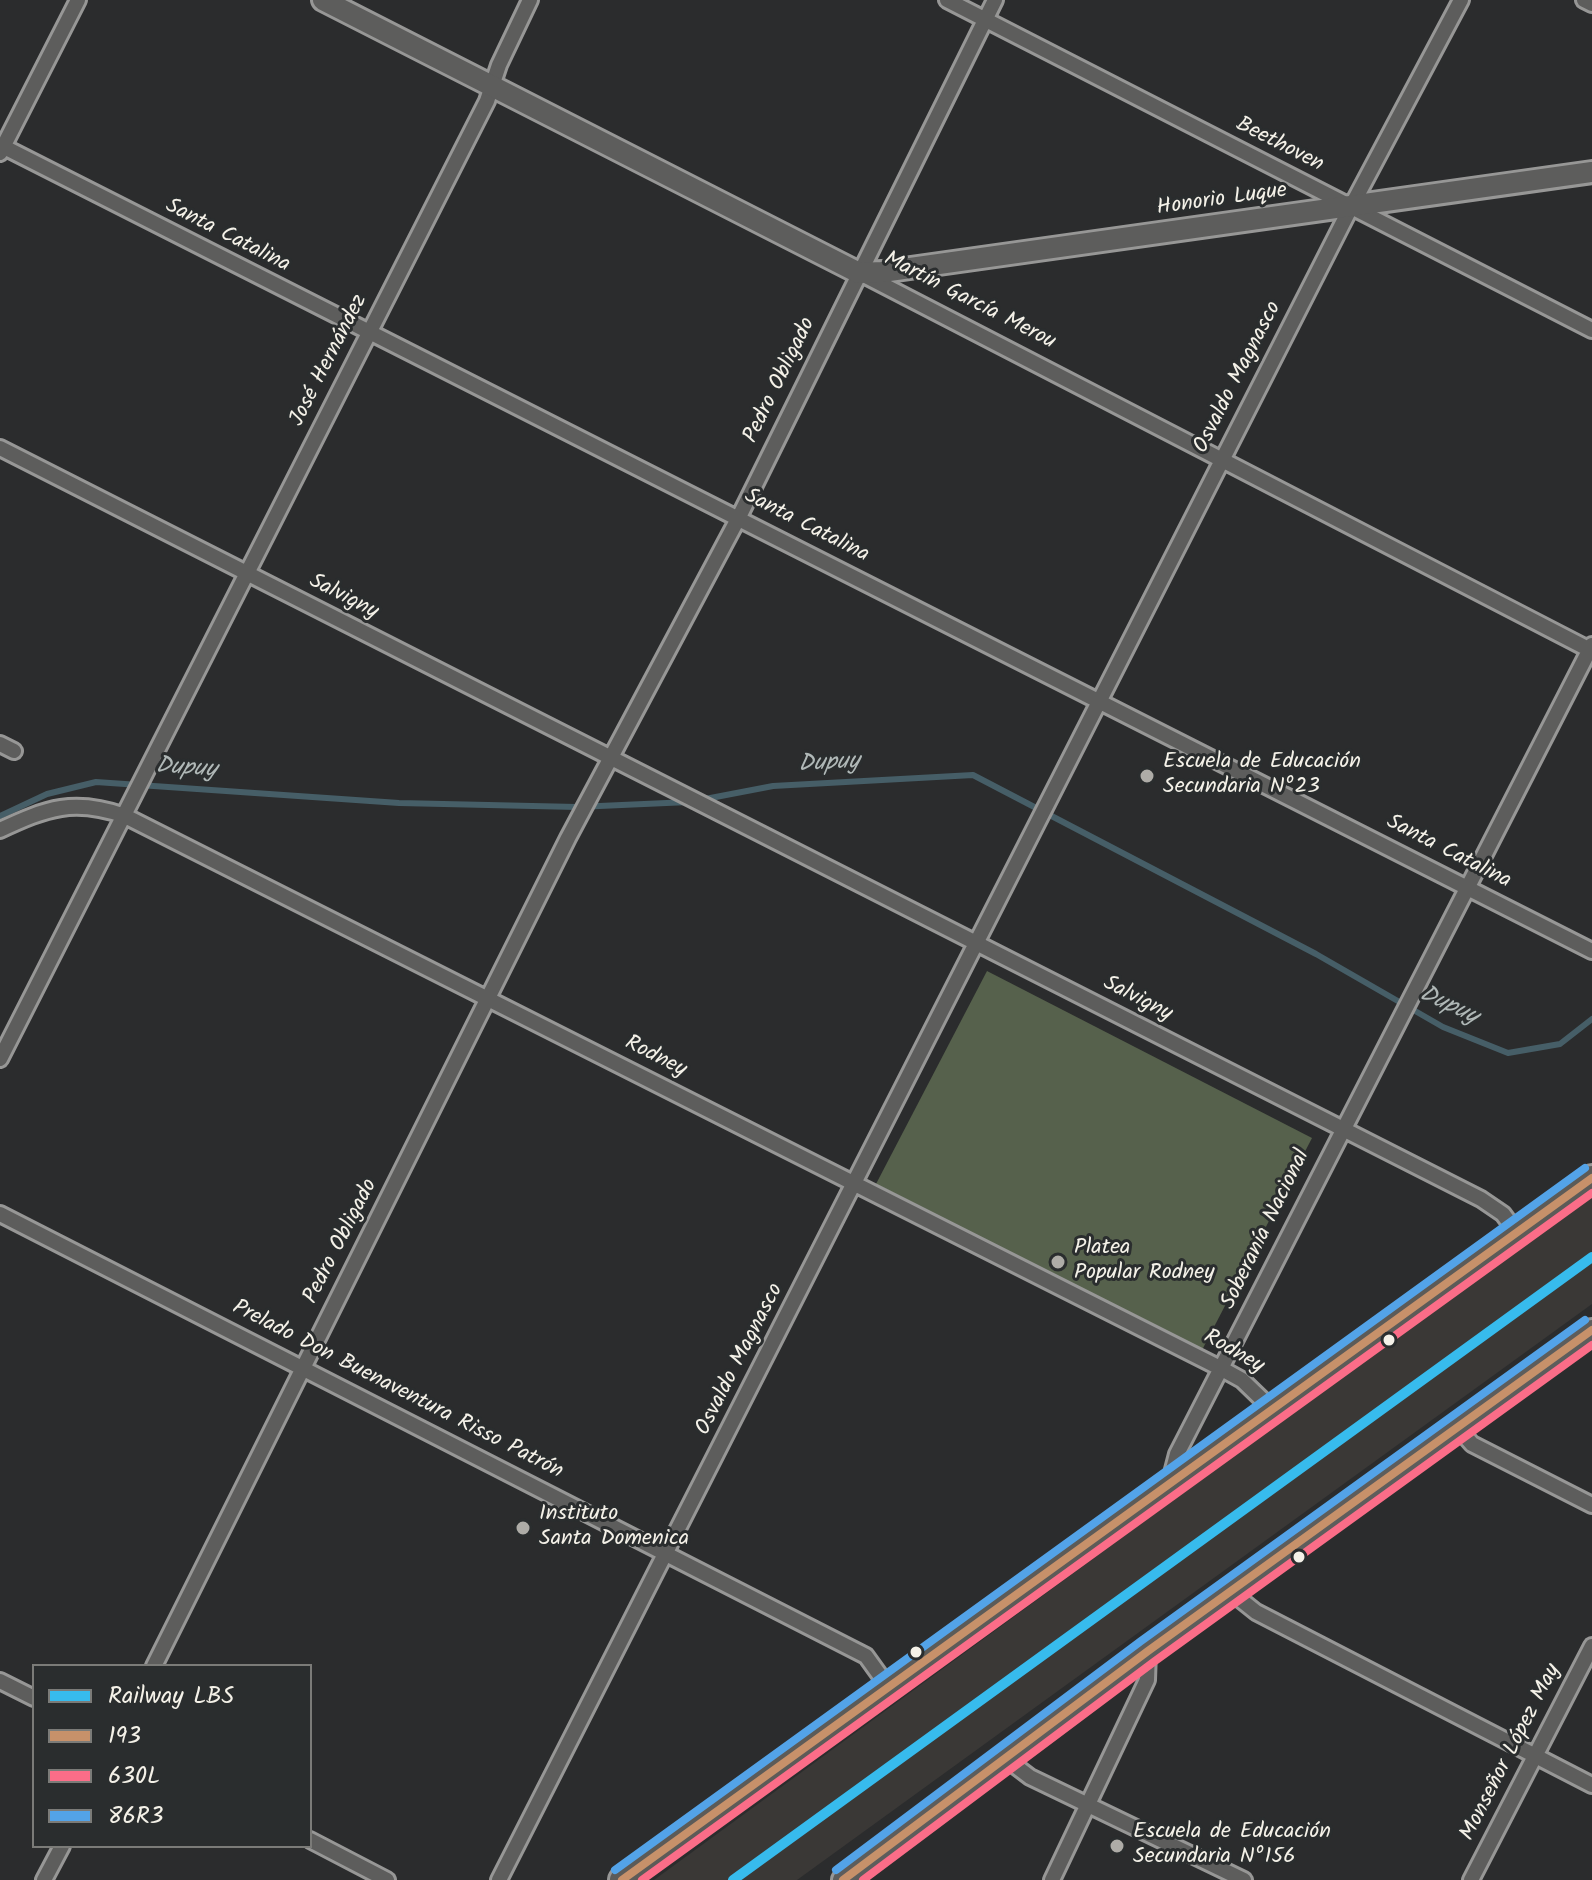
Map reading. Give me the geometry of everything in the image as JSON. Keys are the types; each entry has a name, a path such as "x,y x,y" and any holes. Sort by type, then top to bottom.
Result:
{"main road":[{"path":"622,1880 1592,1178"}],"street":[{"path":"1,148 78,0"},
{"name":"Martín García Merou","path":"323,0 1591,648"},
{"name":"José Hernández","path":"125,816 245,572 370,334 492,86 530,0"},
{"name":"Beethoven","path":"947,0 1592,330"},
{"name":"Pedro Obligado","path":"155,1664 491,999 568,838 739,517 995,0"},
{"name":"Osvaldo Magnasco","path":"499,1880 1351,207 1461,0"},
{"path":"1584,0 1592,4"},
{"name":"Santa Catalina","path":"1,148 739,517 1592,951"},
{"name":"Honorio Luque","path":"859,273 1592,172"},
{"name":"Salvigny","path":"0,448 1342,1127 1481,1199 1503,1214 1517,1233"},
{"path":"1468,888 1591,648"},
{"name":"Rodney","path":"0,830 41,811 66,806 86,805 125,816 1222,1369 1242,1380 1274,1411"},
{"path":"0,1059 125,816"},
{"name":"Soberanía Nacional","path":"1169,1485 1177,1454 1342,1127 1468,888"},
{"name":"Prelado Don Buenaventura Risso Patrón","path":"0,1214 668,1552 866,1656 889,1688"},
{"path":"843,1880 1148,1651 1592,1330"},
{"path":"1457,1427 1472,1444 1592,1505"},
{"path":"1231,1592 1256,1612 1592,1785"},
{"name":"Monseñor López May","path":"1471,1880 1592,1646"},
{"path":"1052,1880 1147,1680 1148,1651"},
{"path":"0,1681 32,1697"},
{"path":"1005,1758 1030,1777 1244,1880"},
{"path":"312,1841 387,1880"},
{"path":"44,1880 61,1848"}],"shaded area":[{"path":"1592,1194 1592,1304 797,1880 654,1880"}],"green space":[{"path":"987,971 1312,1138 1201,1352 876,1184"}],"waterway":[{"name":"Dupuy","path":"700,800 773,786 973,775 1316,954 1443,1027 1508,1053 1560,1044 1592,1019"},
{"name":"Dupuy","path":"0,816 47,794 96,782 399,803 577,807 689,802"}],"rail line":[{"name":"LBS","path":"733,1880 1592,1257"}],"transit line":[{"name":"86R3","path":"615,1870 1585,1168"},
{"name":"193","path":"622,1880 1592,1178"},
{"name":"630L","path":"642,1880 1592,1193"},
{"name":"86R3","path":"836,1870 1141,1641 1585,1320"},
{"name":"193","path":"843,1880 1148,1651 1592,1330"},
{"name":"630L","path":"863,1880 1155,1661 1592,1345"}],"place":[{"name":"Escuela de Educación Secundaria Nº23","path":"1147,776"},
{"name":"Platea Popular Rodney","path":"1058,1262"},
{"name":"Instituto Santa Domenica","path":"523,1528"},
{"name":"Escuela de Educación Secundaria Nº156","path":"1117,1846"}]}
